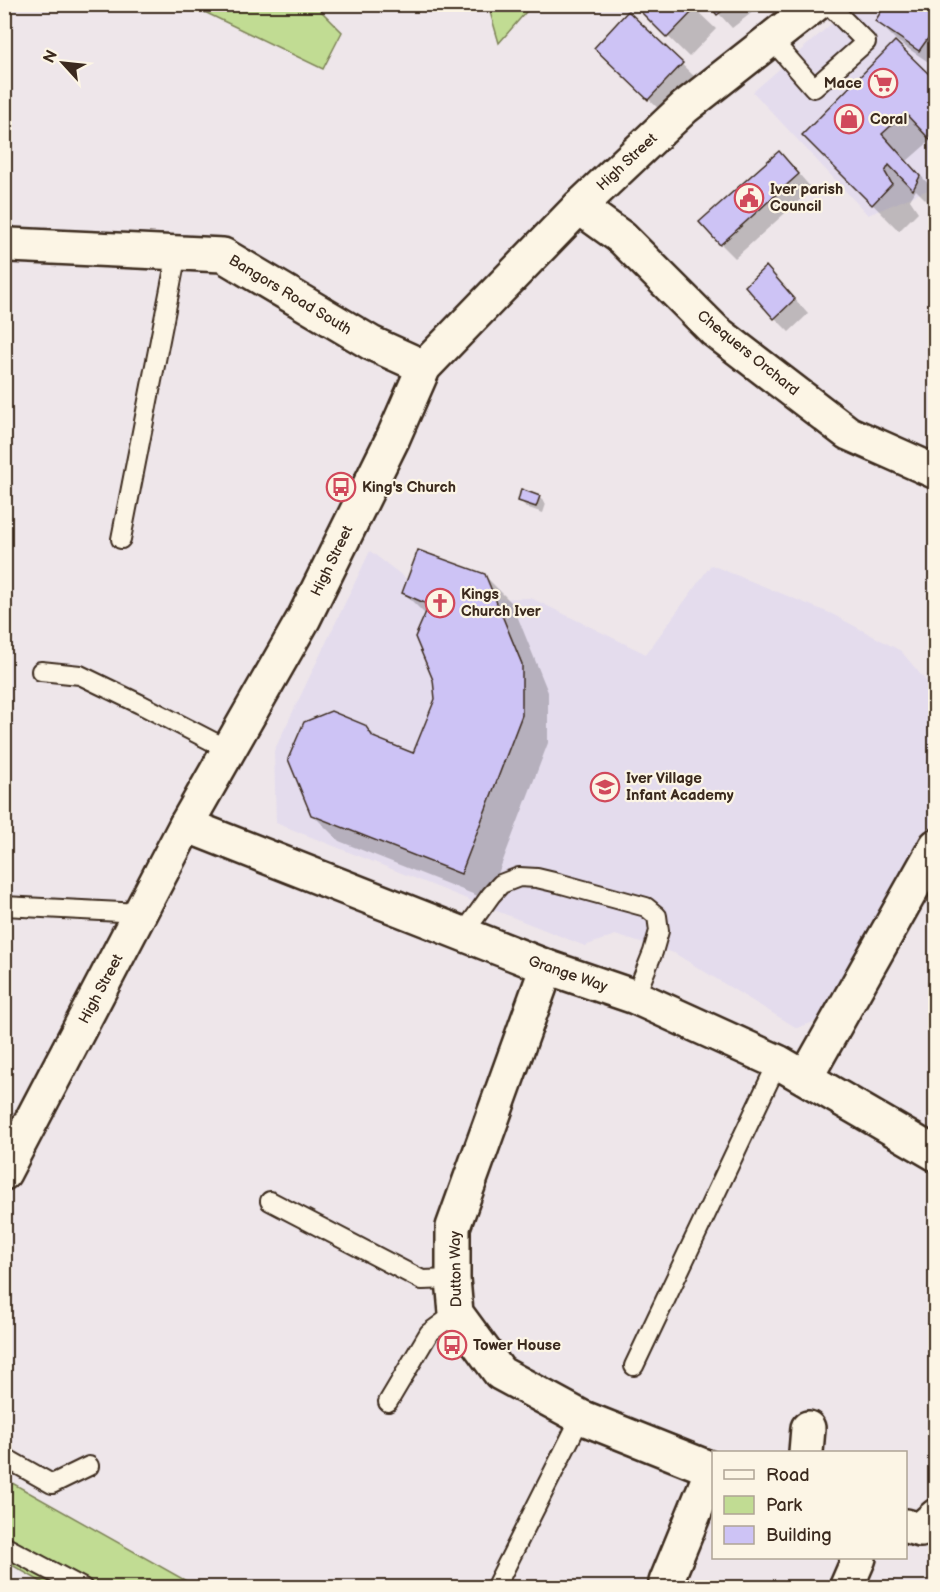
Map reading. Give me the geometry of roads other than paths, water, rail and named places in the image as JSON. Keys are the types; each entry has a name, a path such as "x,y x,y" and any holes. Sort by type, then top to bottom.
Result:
{"street":[{"name":"High Street","path":"4,1173 186,825 304,618 393,438 424,368 579,207 685,107 816,4"},
{"name":"Chequers Orchard","path":"579,207 622,238 715,331 848,433 936,472"},
{"name":"Bangors Road South","path":"4,242 10,245 223,255 371,343 424,368"},
{"name":"Grange Way","path":"186,825 547,967 634,996 806,1077 936,1154"},
{"path":"806,1077 936,846"},
{"name":"Dutton Way","path":"547,967 453,1227 453,1279 456,1313 500,1374 581,1417 712,1470"},
{"path":"666,1582 712,1472"},
{"path":"846,1587 858,1559"}],"lane":[{"path":"772,40 814,88 866,42 828,4"},
{"path":"121,539 177,253"},
{"path":"41,671 80,675 229,750"},
{"path":"463,934 501,884 519,877 537,878 646,907 657,916 659,931 653,952 634,996"},
{"path":"4,906 140,913"},
{"path":"634,1366 777,1062"},
{"path":"270,1201 422,1280 453,1279"},
{"path":"388,1402 429,1333 456,1313"},
{"path":"495,1587 581,1417"},
{"path":"4,1458 52,1484 89,1466"},
{"path":"4,1546 83,1587"}],"place":[{"name":"Mace","path":"883,83"},
{"name":"Coral","path":"849,119"},
{"name":"Iver parish Council","path":"749,198"},
{"name":"King's Church","path":"341,487"},
{"name":"Kings Church Iver","path":"440,603"},
{"name":"Iver Village Infant Academy","path":"605,787"},
{"name":"Tower House","path":"452,1345"}]}
